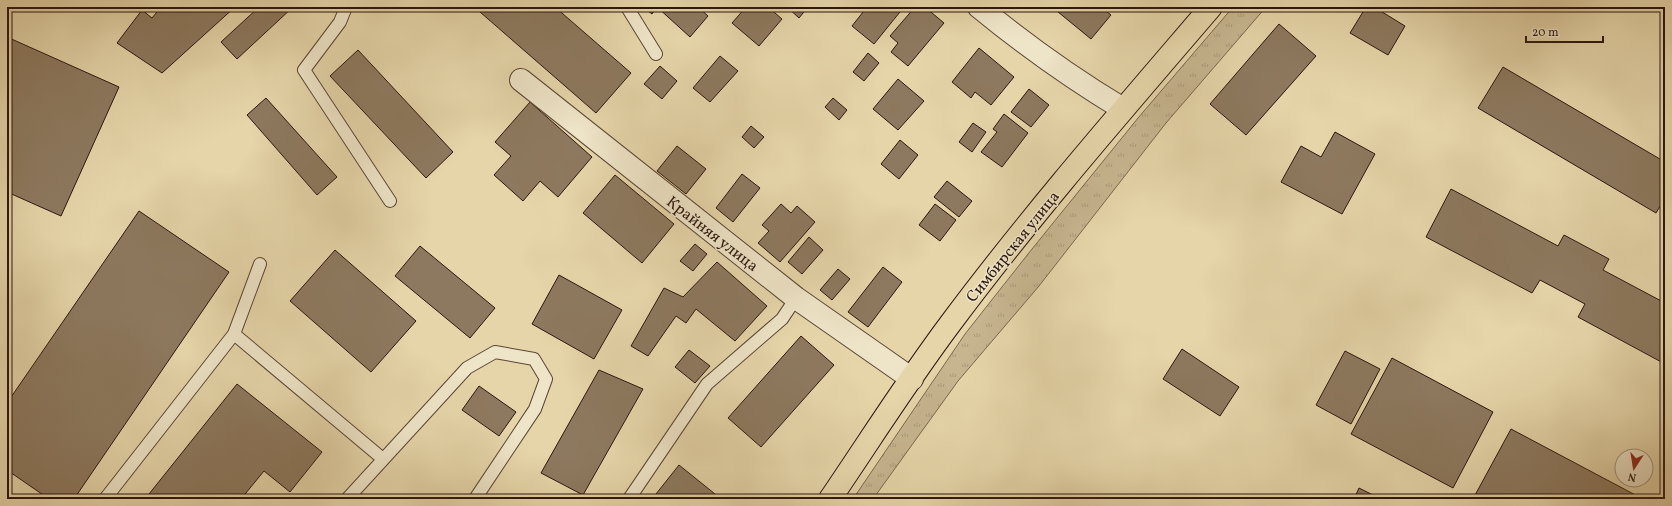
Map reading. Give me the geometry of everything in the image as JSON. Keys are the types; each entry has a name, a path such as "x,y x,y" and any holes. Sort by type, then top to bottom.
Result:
{"main road":[{"name":"Симбирская улица","path":"830,499 950,324 1123,109 1211,7"}],"street":[{"path":"979,7 1010,32 1097,93 1123,109"},
{"name":"Крайняя улица","path":"521,80 796,298 912,379"}],"lane":[{"path":"346,7 340,22 304,70 390,201"},
{"path":"627,7 656,54"},
{"path":"105,499 234,334 260,264"},
{"path":"629,499 707,384 782,319 796,298"},
{"path":"234,334 383,459"},
{"path":"347,499 467,368 495,352 534,359 546,379 534,409 475,499"}],"green space":[{"path":"1233,7 1266,7 1166,123 1039,286 958,381 873,499 853,499 965,334 1138,118"}],"building":[{"path":"161,7 235,7 162,73 117,43 142,10 152,18"},
{"path":"259,7 293,7 237,59 221,42"},
{"path":"485,7 555,7 631,73 596,113 480,12"},
{"path":"643,7 657,7 652,14"},
{"path":"657,7 698,7 708,16 690,37"},
{"path":"746,7 768,7 782,19 759,46 732,23"},
{"path":"787,7 808,7 799,18"},
{"path":"867,7 904,7 874,44 852,26"},
{"path":"915,7 925,7 944,23 908,66 891,52 898,43 890,36"},
{"path":"1052,7 1101,7 1111,15 1091,39"},
{"path":"1366,7 1374,7 1405,26 1388,55 1350,33"},
{"path":"1279,24 1316,56 1246,135 1210,104"},
{"path":"7,37 119,87 61,216 7,192"},
{"path":"979,48 1014,77 991,105 975,92 971,98 952,82"},
{"path":"358,50 453,152 426,178 330,76"},
{"path":"868,53 879,63 864,81 853,72"},
{"path":"720,56 738,71 710,102 693,88"},
{"path":"660,66 677,81 662,99 644,84"},
{"path":"1503,67 1665,162 1665,198 1656,213 1478,108"},
{"path":"898,79 924,101 898,130 873,109"},
{"path":"1029,89 1049,105 1031,127 1011,112"},
{"path":"266,98 337,177 317,195 247,115"},
{"path":"833,98 847,110 839,120 825,107"},
{"path":"530,102 592,157 558,197 540,181 523,201 494,175 511,156 495,142"},
{"path":"1004,114 1028,133 1002,167 981,152 997,132 993,129"},
{"path":"973,123 986,132 972,152 959,142"},
{"path":"751,126 764,137 754,148 742,137"},
{"path":"1335,132 1375,154 1342,214 1281,182 1301,146 1321,157"},
{"path":"900,140 918,155 899,179 881,164"},
{"path":"677,146 706,169 686,194 657,171"},
{"path":"742,174 760,188 733,222 716,208"},
{"path":"615,175 674,224 642,263 583,213"},
{"path":"947,181 972,201 959,217 934,197"},
{"path":"1451,189 1558,246 1564,235 1609,259 1603,270 1665,303 1665,364 1578,317 1585,304 1540,280 1532,293 1426,237"},
{"path":"781,204 791,213 797,206 815,222 780,262 758,243 769,231 762,225"},
{"path":"935,204 956,220 940,241 919,225"},
{"path":"139,211 229,272 74,499 49,499 7,470 7,403"},
{"path":"809,237 823,250 802,274 788,262"},
{"path":"695,244 707,254 693,271 680,261"},
{"path":"420,246 495,308 470,338 395,276"},
{"path":"335,250 416,321 371,372 290,301"},
{"path":"717,262 767,306 735,341 696,309 686,323 676,316 648,356 631,346 664,288 683,297"},
{"path":"883,267 902,282 868,327 848,312"},
{"path":"838,269 850,279 832,300 820,290"},
{"path":"559,275 622,310 594,359 532,324"},
{"path":"801,336 834,365 761,447 728,418"},
{"path":"1182,349 1239,387 1220,416 1163,379"},
{"path":"689,350 710,366 695,383 675,367"},
{"path":"1345,351 1380,369 1351,424 1316,405"},
{"path":"1392,358 1493,412 1453,488 1351,434"},
{"path":"599,370 643,389 583,495 541,473"},
{"path":"237,384 322,452 290,492 264,471 241,499 145,499"},
{"path":"479,386 516,412 499,436 462,410"},
{"path":"1511,429 1614,484 1614,488 1622,488 1643,499 1479,499 1474,497"},
{"path":"679,465 720,498 652,499"},
{"path":"1359,488 1381,499 1354,499"}]}
